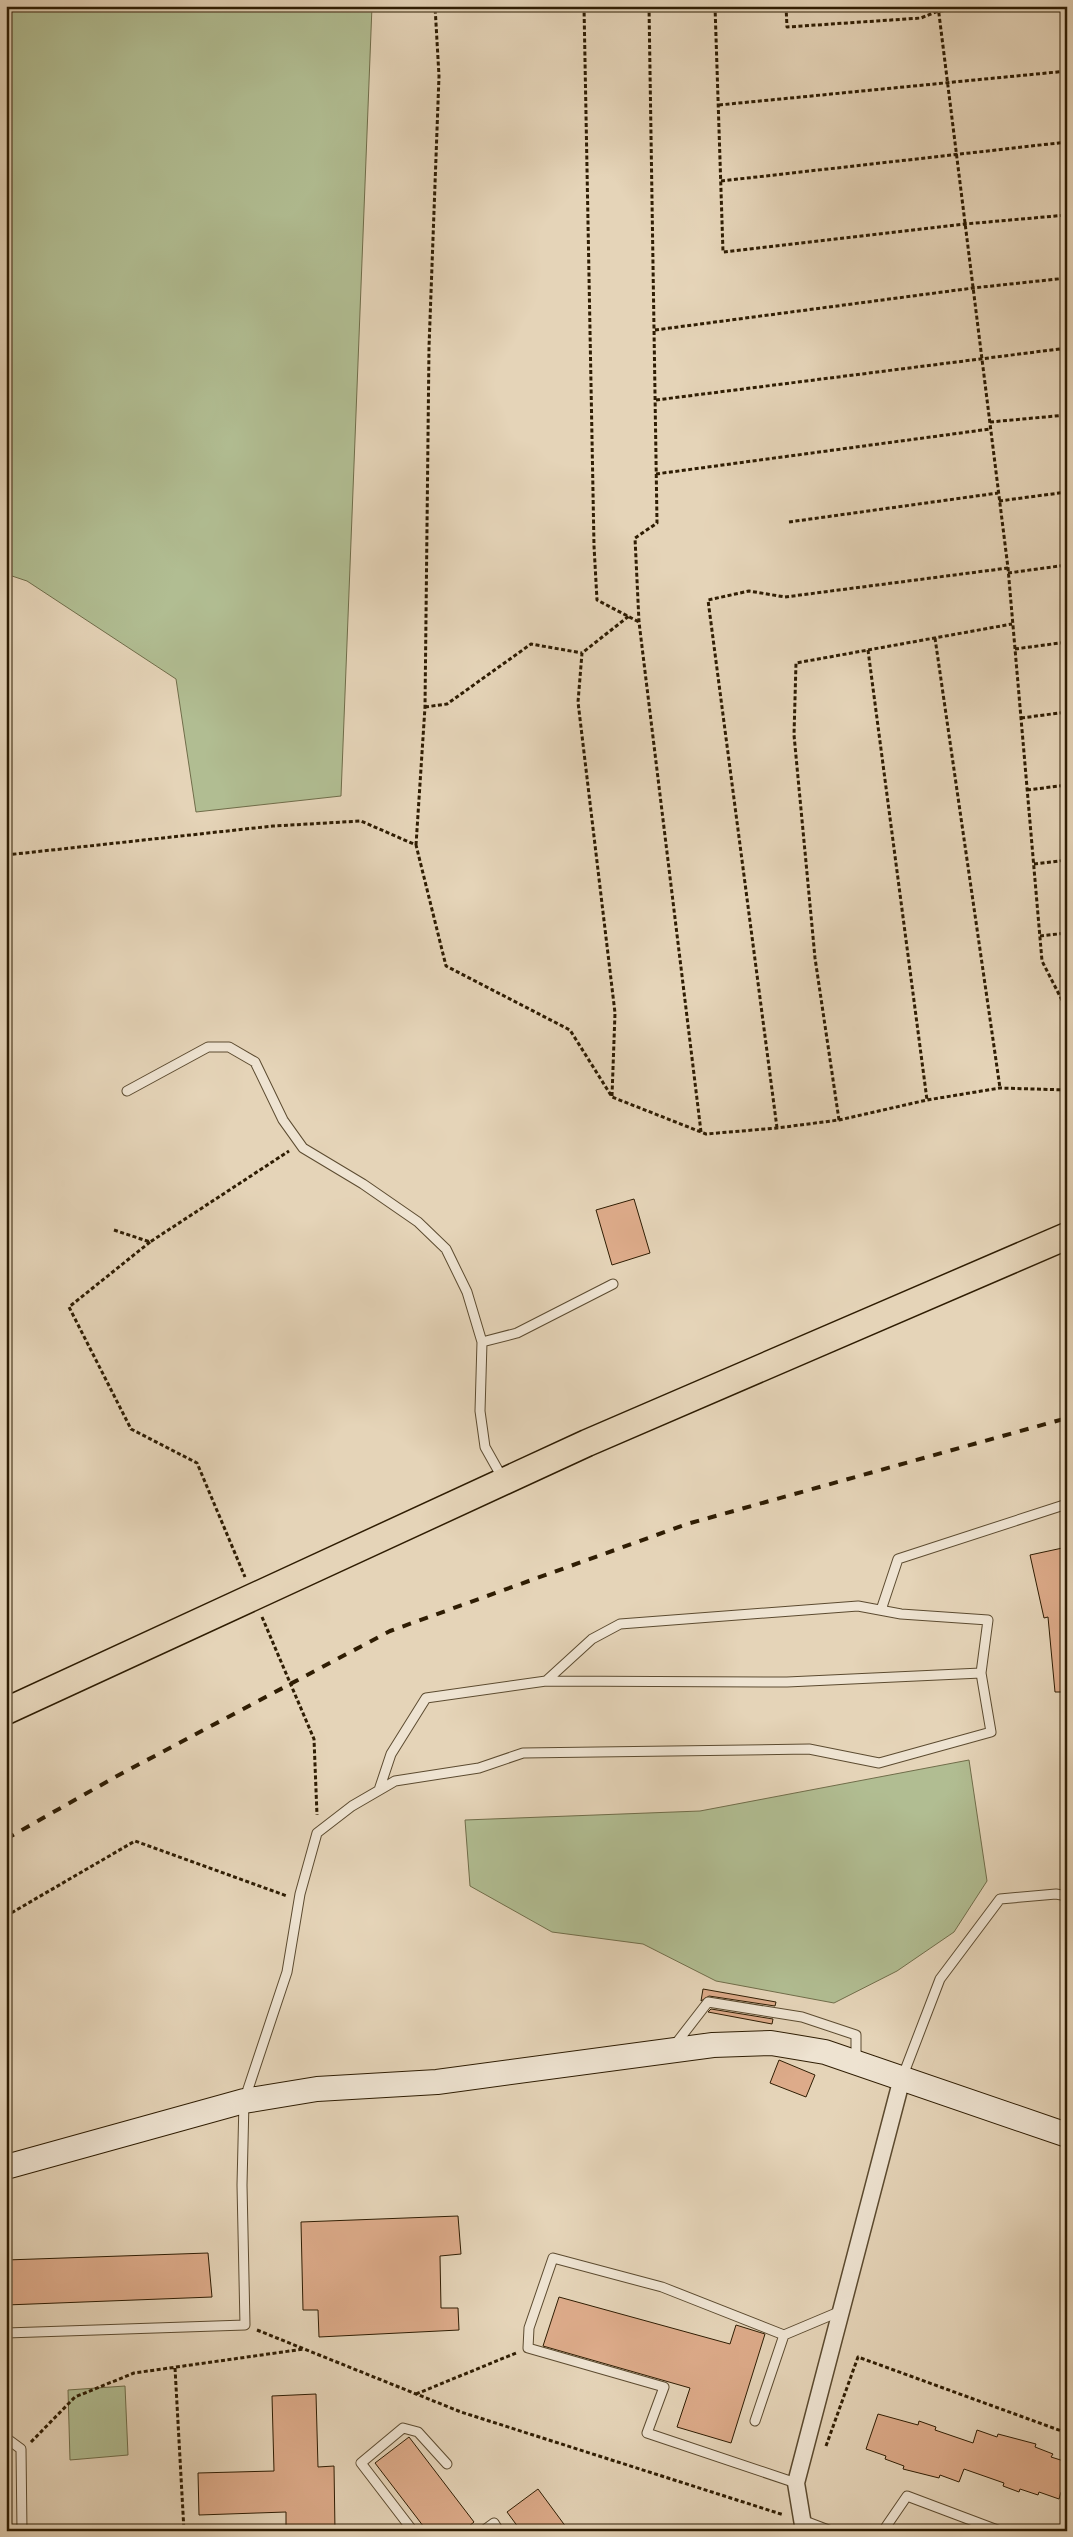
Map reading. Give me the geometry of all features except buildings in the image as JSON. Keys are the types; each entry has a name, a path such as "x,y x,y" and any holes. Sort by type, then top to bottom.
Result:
{"main road":[{"path":"6,1711 504,1481 1067,1236"}],"street":[{"path":"6,2167 244,2101 317,2089 436,2082 713,2045 771,2043 825,2052 1067,2135"},
{"path":"803,2525 796,2483 902,2078"}],"lane":[{"path":"127,1091 208,1047 229,1047 254,1062 283,1120 303,1148 363,1184 418,1222 446,1249 466,1292 482,1342 480,1411 485,1447 504,1481"},
{"path":"482,1342 517,1333 613,1284"},
{"path":"881,1610 898,1559 1067,1504"},
{"path":"6,2333 245,2325 242,2184 244,2101 287,1972 299,1900 317,1833 352,1806 396,1781 479,1768 523,1753 809,1749 879,1763 991,1732 981,1673 988,1620 902,1614 858,1606 620,1624 592,1639 546,1681"},
{"path":"379,1790 391,1754 426,1698 546,1681 787,1682 981,1673"},
{"path":"902,2078 940,1979 1000,1898 1056,1894 1067,1896"},
{"path":"670,2051 708,2002 802,2016 856,2035 856,2063"},
{"path":"796,2483 647,2433 664,2386 528,2348 529,2328 553,2258 662,2287 784,2335 841,2311"},
{"path":"755,2421 784,2335"},
{"path":"413,2531 360,2463 403,2428 418,2432 447,2464"},
{"path":"6,2438 21,2449 22,2531"},
{"path":"883,2531 907,2496 1000,2531"},
{"path":"483,2531 494,2523 499,2531"},
{"path":"803,2525 831,2531"}],"path":[{"path":"436,6 438,76 429,347 424,707 416,845 446,966 570,1030 612,1097 706,1134 839,1120 927,1100 1000,1088 1067,1090"},
{"path":"714,6 723,252 965,224 1067,215"},
{"path":"786,6 788,28 921,18 938,11 1014,6"},
{"path":"938,6 1008,568 1042,961 1066,1008"},
{"path":"639,622 597,600 594,546 584,8 649,8 657,524 635,538 639,622 700,1132"},
{"path":"719,105 1067,70"},
{"path":"721,181 956,153 1067,142"},
{"path":"655,330 973,288 1067,278"},
{"path":"656,400 1067,348"},
{"path":"990,422 1067,415"},
{"path":"656,474 990,429"},
{"path":"1000,501 1067,492"},
{"path":"789,522 998,493"},
{"path":"1008,573 1067,566"},
{"path":"777,1128 708,600 749,591 785,597 1008,568"},
{"path":"424,707 447,704 531,644 582,652 629,616"},
{"path":"839,1120 815,958 794,735 796,663 1012,624"},
{"path":"935,638 1000,1088"},
{"path":"1015,649 1067,642"},
{"path":"868,650 927,1100"},
{"path":"582,652 578,702 615,1013 612,1097"},
{"path":"1021,718 1067,712"},
{"path":"1027,790 1067,785"},
{"path":"6,855 273,826 361,821 416,845"},
{"path":"1034,864 1067,860"},
{"path":"1040,936 1067,932"},
{"path":"300,1144 150,1242 69,1307 131,1429 197,1463 314,1739 317,1833"},
{"path":"114,1230 150,1242"},
{"path":"6,1916 135,1841 299,1900"},
{"path":"245,2325 461,2412 803,2525"},
{"path":"416,2394 528,2348"},
{"path":"21,2452 75,2397 134,2373 306,2349"},
{"path":"823,2454 858,2357 1067,2434"},
{"path":"174,2368 184,2531"}],"green space":[{"path":"6,6 372,6 341,796 196,812 176,679 27,581 6,574"},
{"path":"969,1760 987,1881 954,1932 897,1971 834,2003 716,1981 643,1944 552,1932 470,1886 465,1820 700,1811"},
{"path":"125,2386 128,2455 70,2460 68,2390"}],"railway":[{"path":"6,1839 117,1776 390,1631 687,1524 1067,1418"}]}
